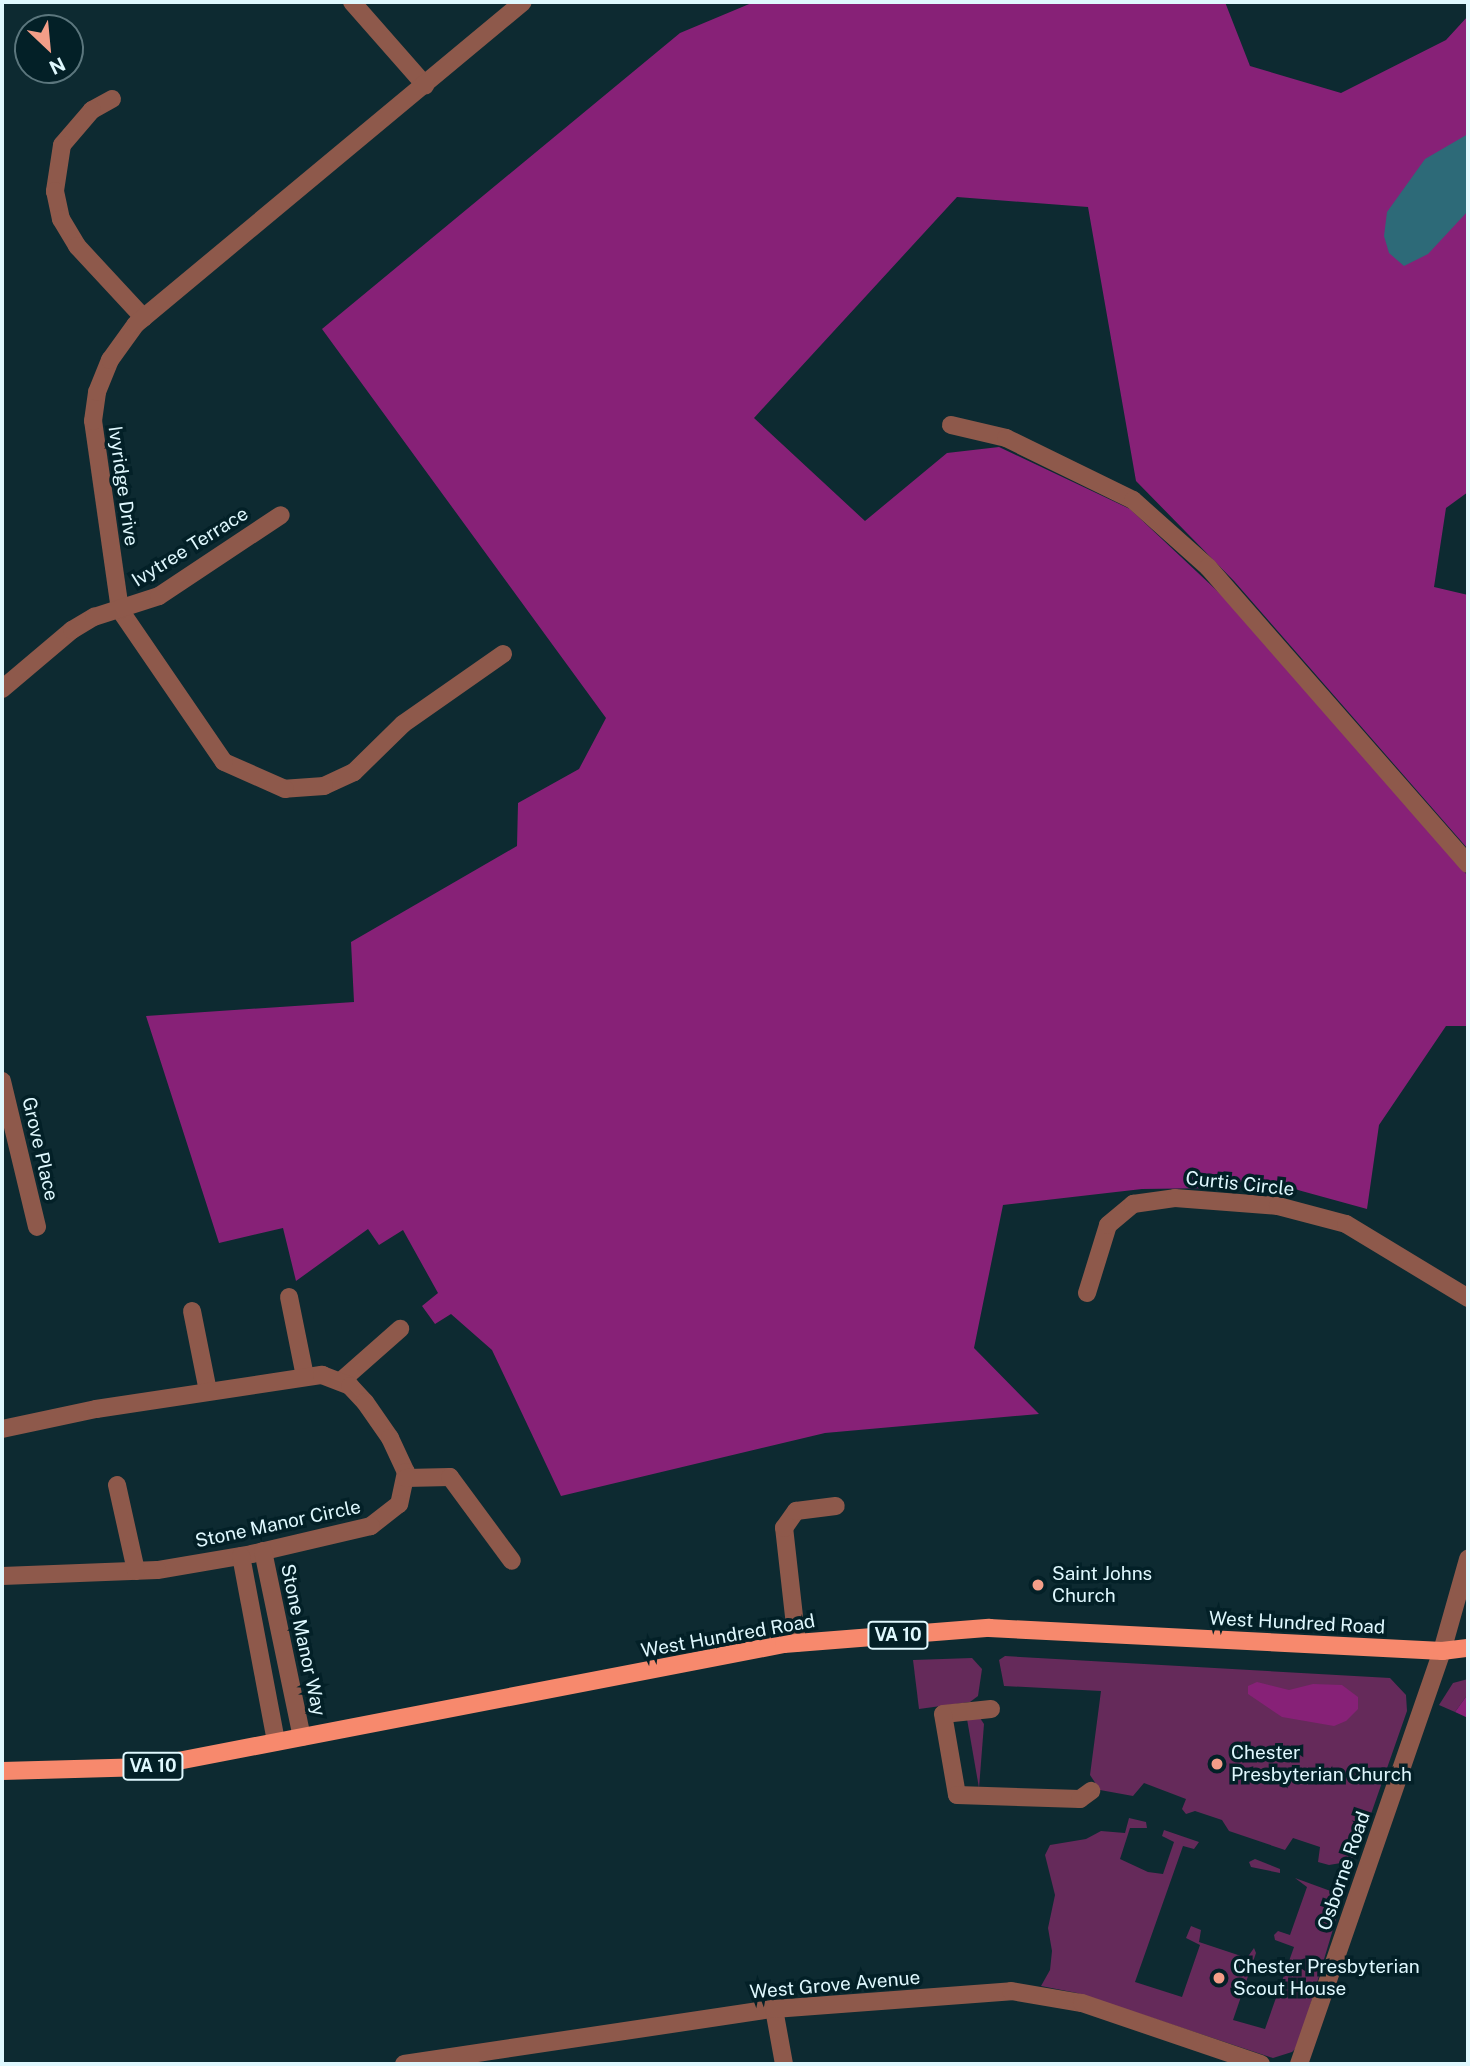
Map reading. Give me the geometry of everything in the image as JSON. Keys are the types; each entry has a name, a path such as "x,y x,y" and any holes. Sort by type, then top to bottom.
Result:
{"main road":[{"name":"West Hundred Road","path":"2,1771 147,1767 797,1643 989,1628 1442,1651 1468,1648"}],"street":[{"path":"352,2 425,85"},
{"name":"Ivyridge Drive","path":"503,654 402,724 354,772 324,786 285,789 223,762 120,610 93,421 97,392 110,360 144,318 523,2"},
{"path":"112,99 92,110 62,145 55,191 61,219 76,246 144,318"},
{"path":"951,425 1006,438 1133,500 1208,567 1468,864"},
{"name":"Ivytree Terrace","path":"120,610 159,596 281,515"},
{"path":"2,689 72,630 120,610"},
{"name":"Grove Place","path":"3,1087 37,1227"},
{"name":"Curtis Circle","path":"1087,1293 1108,1225 1133,1204 1175,1198 1278,1206 1346,1224 1468,1298"},
{"path":"289,1297 305,1376"},
{"path":"192,1311 208,1391"},
{"path":"341,1381 400,1329"},
{"path":"2,1429 305,1376 341,1381 365,1402 390,1438 402,1458 406,1478 450,1477 512,1561"},
{"name":"Stone Manor Circle","path":"2,1576 136,1571 263,1551 385,1520 399,1504 406,1478"},
{"path":"117,1485 136,1571"},
{"path":"797,1643 785,1528 796,1511 836,1506"},
{"name":"Stone Manor Way","path":"263,1551 302,1737"},
{"path":"240,1556 276,1742"},
{"name":"Osborne Road","path":"1299,2064 1442,1651 1468,1559"},
{"path":"990,1709 943,1714 957,1795 1080,1798 1091,1791"},
{"name":"West Grove Avenue","path":"404,2064 774,2009 1011,1991 1082,2003 1261,2064"},
{"path":"774,2009 784,2064"}],"shaded area":[{"path":"754,2 1225,2 1250,66 1341,93 1446,40 1468,16 1468,492 1446,508 1434,587 1468,595 1468,849 1234,581 1136,481 1088,207 957,197 754,418 865,521 947,453 999,447 1130,509 1230,603 1468,876 1468,1026 1446,1026 1379,1125 1367,1209 1287,1187 1142,1189 1003,1205 974,1348 1039,1414 825,1433 561,1496 492,1350 451,1314 435,1324 422,1306 438,1293 403,1230 379,1245 368,1229 296,1281 283,1228 219,1243 146,1016 354,1002 351,942 517,846 518,803 579,769 606,718 322,329 680,33"},
{"path":"1005,1656 1390,1678 1406,1695 1407,1711 1357,1854 1347,1862 1329,1865 1318,1862 1320,1847 1293,1838 1285,1850 1229,1831 1222,1820 1195,1811 1186,1814 1182,1809 1186,1799 1144,1783 1133,1796 1100,1790 1090,1775 1101,1691 1004,1686 999,1660"},
{"path":"972,1658 982,1669 978,1696 970,1702 919,1709 913,1660"},
{"path":"1468,1679 1468,1694 1455,1712 1439,1705 1453,1683"},
{"path":"1257,1682 1289,1690 1313,1684 1342,1685 1358,1697 1358,1709 1346,1721 1334,1726 1282,1717 1248,1694 1248,1686"},
{"path":"1468,1694 1468,1718 1455,1712"},
{"path":"980,1718 984,1724 979,1788 967,1719"},
{"path":"1129,1818 1146,1822 1147,1828 1130,1828 1120,1859 1148,1872 1163,1874 1174,1842 1162,1836 1164,1830 1199,1842 1194,1849 1183,1846 1135,1982 1182,1997 1200,1945 1186,1938 1191,1926 1201,1930 1199,1942 1247,1958 1254,1948 1256,1953 1233,2020 1265,2029 1294,1947 1275,1940 1274,1935 1278,1931 1290,1935 1307,1887 1295,1878 1336,1893 1340,1906 1298,2046 1292,2052 1273,2058 1077,1993 1041,1986 1050,1970 1052,1951 1048,1928 1055,1895 1045,1855 1050,1845 1086,1839 1101,1831 1125,1833"},
{"path":"1255,1859 1280,1869 1280,1873 1251,1867 1249,1862"}],"water":[{"path":"1468,134 1468,211 1428,254 1404,266 1389,253 1384,236 1387,212 1425,159"}],"place":[{"name":"Saint Johns Church","path":"1038,1585"},
{"name":"Chester Presbyterian Church","path":"1217,1764"},
{"name":"Chester Presbyterian Scout House","path":"1219,1978"}]}
